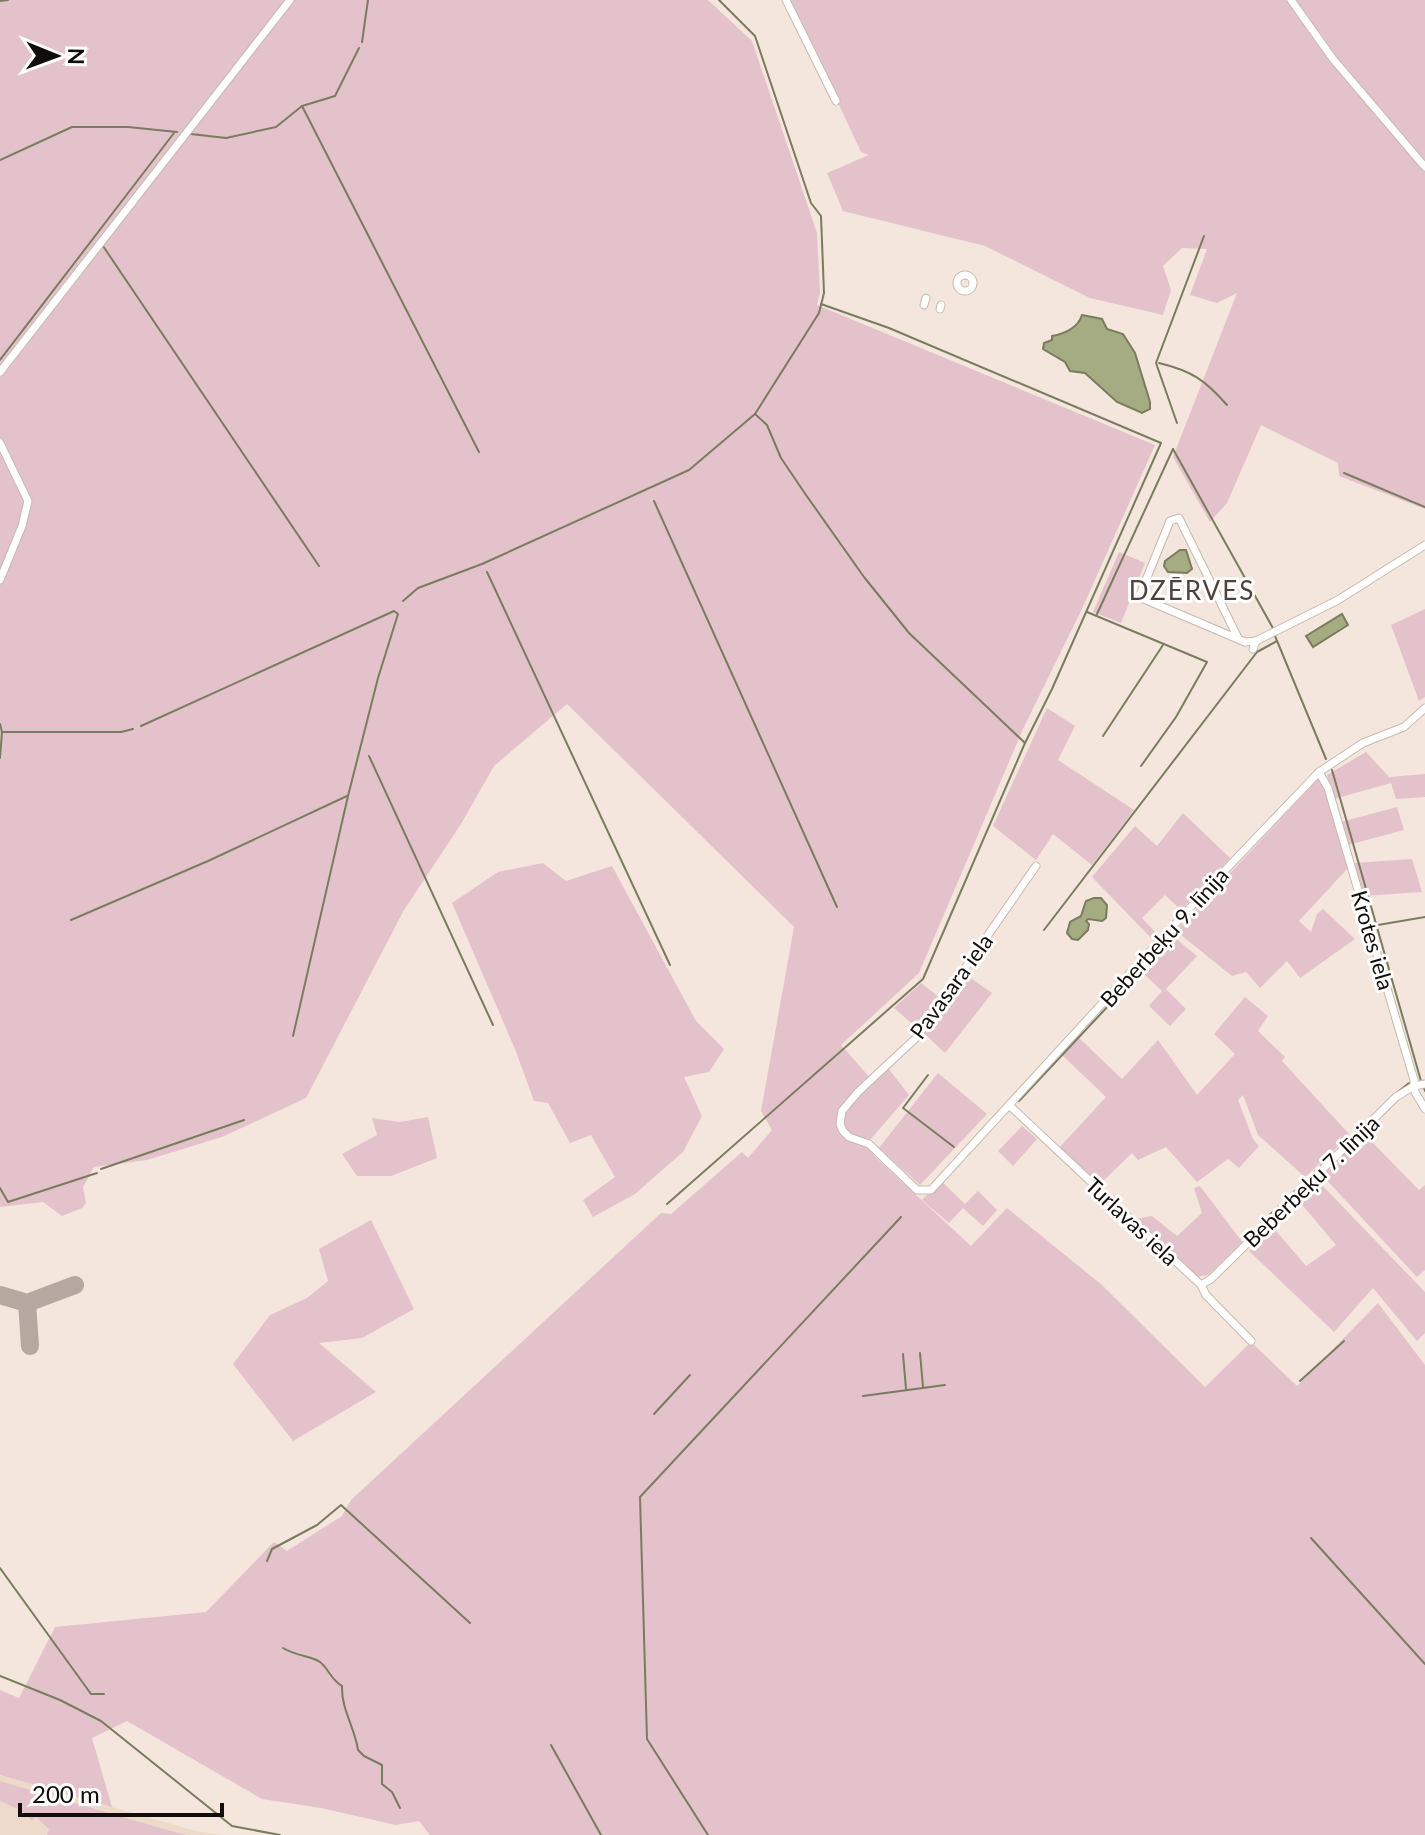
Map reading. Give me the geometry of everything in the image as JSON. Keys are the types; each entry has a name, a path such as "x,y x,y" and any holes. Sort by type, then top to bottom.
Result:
{"street":[{"path":"0,372 290,0"},
{"path":"786,0 836,101"},
{"path":"1291,0 1333,59 1425,167"},
{"path":"0,443 28,501 22,526 0,580"},
{"path":"1242,640 1179,518 1170,521 1139,597 1242,640 1254,645 1338,600 1425,545"},
{"name":"Beberbeķu 9. līnija","path":"924,1192 931,1190 1319,772 1363,743 1404,727 1425,708"},
{"name":"Krotes iela","path":"1319,772 1328,788 1344,841 1415,1092 1425,1109"},
{"name":"Pavasara iela","path":"924,1192 917,1190 869,1144 849,1137 840,1124 842,1111 917,1037 1036,866"},
{"name":"Beberbeķu 7. līnija","path":"1201,1285 1396,1097 1414,1086 1425,1084"},
{"name":"Turlavas iela","path":"1009,1105 1201,1285 1206,1295 1251,1341"}],"shaded area":[{"path":"0,0 708,0 752,41 817,233 820,293 817,305 1155,445 1082,609 1023,729 919,973 841,1045 873,1081 888,1068 909,1095 870,1140 873,1155 971,1246 1007,1208 1102,1285 1205,1387 1251,1342 1297,1386 1378,1303 1425,1365 1425,1835 430,1835 419,1821 396,1825 321,1808 262,1799 127,1721 92,1738 112,1807 0,1775 0,1690 19,1698 55,1627 206,1612 274,1542 287,1551 342,1516 351,1500 661,1213 671,1214 742,1152 748,1158 772,1130 761,1111 794,927 567,704 494,766 461,824 404,910 306,1098 222,1137 147,1160 94,1167 83,1187 86,1203 82,1208 62,1216 43,1202 0,1207"},
{"path":"790,0 1425,0 1425,509 1339,476 1338,463 1261,425 1227,503 1210,522 1173,457 1237,293 1217,303 1190,295 1207,249 1182,248 1163,266 1171,290 1163,315 1090,298 985,246 843,211 827,173 869,155 861,152"},
{"path":"1082,315 1102,319 1107,329 1123,334 1135,353 1150,409 1142,413 1117,402 1085,373 1070,371 1065,362 1043,349 1044,343 1052,340 1052,336 1070,330"},
{"path":"1180,550 1186,550 1192,569 1187,573 1168,572 1165,561"},
{"path":"1119,552 1145,563 1121,623 1093,612"},
{"path":"1425,609 1425,697 1419,701 1391,625"},
{"path":"1342,614 1348,625 1313,647 1306,636"},
{"path":"1047,708 1075,726 1058,760 1134,810 1092,865 1053,834 1036,860 993,826"},
{"path":"1366,752 1389,777 1425,774 1425,797 1396,799 1391,783 1334,799 1327,775"},
{"path":"1318,779 1324,785 1348,868 1299,921 1311,932 1317,914 1323,909 1355,939 1300,978 1287,961 1260,988 1246,972 1232,976 1176,931"},
{"path":"1397,807 1404,830 1348,845 1341,822"},
{"path":"1183,813 1230,858 1181,910 1165,895 1142,918 1158,935 1152,939 1092,877 1135,826 1157,846"},
{"path":"1412,859 1422,892 1363,896 1354,863"},
{"path":"543,863 566,881 612,866 696,1021 724,1049 709,1072 684,1077 702,1116 683,1152 635,1194 593,1217 583,1200 615,1177 591,1135 570,1143 548,1103 534,1101 452,903 498,872"},
{"path":"1101,898 1107,905 1106,918 1102,921 1088,919 1088,930 1078,940 1072,939 1067,933 1070,922 1081,916 1086,901"},
{"path":"1175,938 1197,956 1166,989 1186,1009 1170,1026 1149,1006 1162,991 1143,973"},
{"path":"965,974 992,993 945,1053 924,1033"},
{"path":"921,983 940,998 918,1029 894,1008"},
{"path":"1245,997 1268,1016 1258,1031 1285,1057 1282,1061 1350,1135 1305,1177 1258,1135 1243,1095 1238,1100 1253,1139 1259,1146 1239,1168 1228,1159 1197,1182 1166,1147 1138,1160 1132,1153 1099,1185 1058,1149 1106,1097 1061,1054 1077,1036 1122,1079 1158,1040 1197,1095 1235,1054 1214,1034"},
{"path":"938,1073 987,1114 920,1185 879,1148"},
{"path":"428,1117 437,1158 391,1176 357,1176 342,1154 377,1135 372,1118 400,1122"},
{"path":"1022,1126 1037,1139 1013,1166 998,1151"},
{"path":"1365,1135 1419,1190 1425,1185 1425,1270 1417,1277 1321,1174"},
{"path":"941,1181 965,1204 978,1191 997,1210 983,1226 963,1208 949,1223 922,1200"},
{"path":"1319,1182 1425,1292 1425,1333 1417,1341 1373,1288 1334,1332 1249,1251 1272,1226 1306,1266 1336,1245 1299,1201"},
{"path":"1200,1186 1243,1243 1208,1275 1197,1277 1135,1219 1152,1216 1177,1236 1202,1213 1194,1188"},
{"path":"371,1220 414,1309 362,1338 319,1343 376,1392 293,1441 233,1364 270,1315 307,1298 328,1281 319,1249"},
{"path":"0,1775 196,1831 223,1835 0,1835"},
{"path":"0,1781 187,1835 47,1835 49,1829 36,1817 32,1821 20,1810 0,1801"}],"waterway":[{"path":"0,1 8,0"},
{"path":"362,42 368,0"},
{"path":"403,601 418,588 482,564 689,470 755,414 819,313 824,293 821,216 811,203 755,36 719,0"},
{"path":"191,134 226,138 276,127 302,106 335,96 359,48"},
{"path":"302,106 479,452"},
{"path":"0,160 72,127 128,127 177,132"},
{"path":"0,360 174,133"},
{"path":"1177,423 1156,363 1204,236"},
{"path":"103,246 319,566"},
{"path":"755,414 767,425 781,458 806,495 864,577 909,633 1025,743 1161,443 889,328 821,304"},
{"path":"1159,363 1197,378 1227,405"},
{"path":"1173,449 1274,630"},
{"path":"1097,614 1173,449"},
{"path":"1344,473 1425,507"},
{"path":"654,501 837,907"},
{"path":"487,572 670,965"},
{"path":"141,726 394,611 398,614 348,796 293,1036"},
{"path":"1087,612 1207,662 1176,717 1141,766"},
{"path":"1275,636 1326,759"},
{"path":"1044,930 1257,652 1277,641"},
{"path":"1103,736 1163,645"},
{"path":"0,724 0,758"},
{"path":"2,732 121,732 133,729"},
{"path":"667,1204 923,979 1025,743"},
{"path":"369,756 493,1025"},
{"path":"1332,770 1421,1081"},
{"path":"71,920 347,796"},
{"path":"1378,925 1425,917"},
{"path":"1163,948 1168,942"},
{"path":"1019,1101 1156,955"},
{"path":"928,1075 903,1108 954,1147"},
{"path":"1394,1095 1409,1083"},
{"path":"101,1169 244,1120"},
{"path":"1309,1177 1340,1148"},
{"path":"0,1188 8,1202 97,1173"},
{"path":"1259,1225 1298,1188"},
{"path":"708,1835 647,1739 640,1497 901,1217"},
{"path":"1300,1381 1344,1341"},
{"path":"920,1353 923,1387"},
{"path":"903,1354 906,1389"},
{"path":"654,1414 690,1375"},
{"path":"863,1396 945,1385"},
{"path":"267,1561 272,1549 317,1525 341,1505 470,1623"},
{"path":"1311,1538 1425,1664"},
{"path":"0,1568 91,1694 104,1694"},
{"path":"283,1648 320,1662 342,1686 358,1750 382,1765 382,1784 392,1792 400,1808"},
{"path":"0,1676 60,1700 101,1721 232,1826 280,1835"},
{"path":"551,1745 601,1835"}],"taxiway":[{"path":"0,1295 27,1303 75,1285"},
{"path":"27,1303 30,1346"}],"district":[{"name":"DZĒRVES","path":"1192,590"}]}
